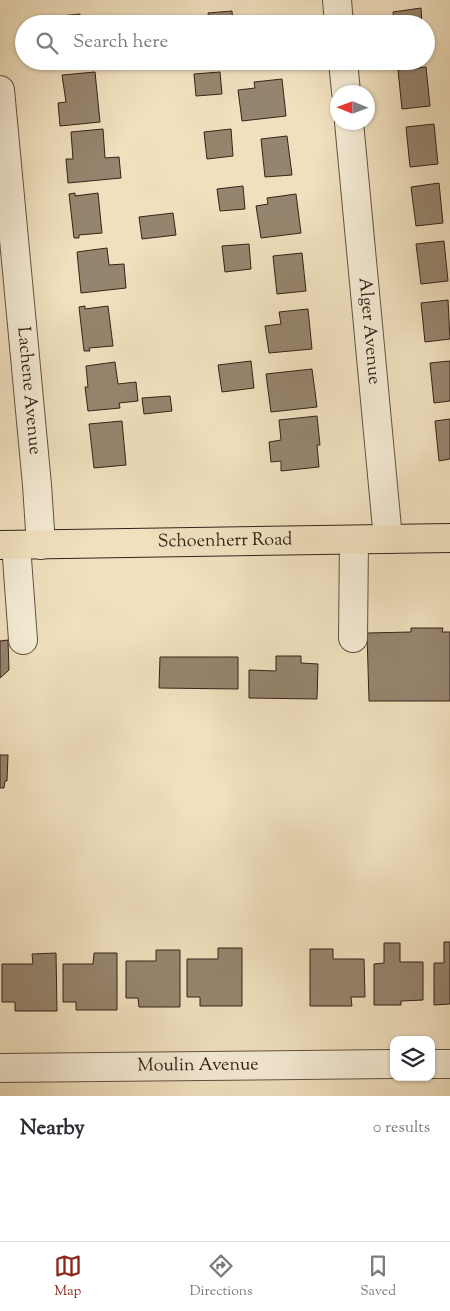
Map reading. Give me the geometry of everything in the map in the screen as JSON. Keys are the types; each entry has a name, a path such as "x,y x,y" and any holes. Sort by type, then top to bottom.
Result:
{"main road":[{"name":"Schoenherr Road","path":"19,545 450,538"}],"street":[{"path":"337,0 338,15"},
{"path":"344,70 345,85"},
{"name":"Lachene Avenue","path":"0,90 37,484 19,545 23,640"},
{"name":"Alger Avenue","path":"350,130 388,539"},
{"path":"353,638 354,540"},
{"name":"Moulin Avenue","path":"0,1068 390,1064"},
{"path":"435,1064 450,1064"}],"building":[{"path":"421,8 421,15 393,15 393,12"},
{"path":"232,11 232,15 208,15 208,13"},
{"path":"398,70 426,70 430,106 402,109"},
{"path":"95,72 100,122 60,126 58,103 66,102 62,75"},
{"path":"220,72 222,94 196,96 194,74"},
{"path":"282,79 286,116 242,121 238,90 255,88 254,82"},
{"path":"434,124 438,164 410,167 406,127"},
{"path":"103,129 105,158 119,157 121,178 68,183 66,159 73,159 71,132"},
{"path":"231,129 233,156 207,159 204,132"},
{"path":"287,136 292,175 265,177 261,139"},
{"path":"439,183 443,223 416,226 411,187"},
{"path":"243,186 245,209 220,211 217,189"},
{"path":"75,193 75,196 98,193 102,233 79,235 79,238 74,238 69,194"},
{"path":"296,194 301,233 261,238 256,206 268,204 267,198"},
{"path":"173,213 176,235 142,239 139,217"},
{"path":"444,241 448,281 421,284 416,244"},
{"path":"249,244 251,269 225,272 222,246"},
{"path":"107,248 109,265 124,264 126,288 81,293 77,252"},
{"path":"302,253 306,291 277,294 273,256"},
{"path":"448,300 450,339 425,342 421,303"},
{"path":"85,306 85,309 108,306 113,346 89,348 90,351 84,351 79,307"},
{"path":"308,309 312,349 269,353 265,326 281,324 279,312"},
{"path":"251,361 254,388 222,392 218,365"},
{"path":"450,361 450,401 434,403 430,363"},
{"path":"115,362 118,384 136,382 138,401 119,403 120,408 88,411 85,387 88,387 86,366"},
{"path":"312,369 317,407 271,412 266,374"},
{"path":"170,396 172,411 144,414 142,398"},
{"path":"317,416 320,445 317,445 319,467 281,471 281,461 271,462 269,442 281,440 279,420"},
{"path":"450,419 450,459 439,461 435,421"},
{"path":"122,421 126,465 94,468 89,424"},
{"path":"411,628 443,628 442,632 450,632 450,701 369,701 367,633 411,632"},
{"path":"8,640 9,670 0,678 0,641"},
{"path":"276,656 301,656 301,663 318,664 317,699 249,698 249,670 276,671"},
{"path":"160,657 238,657 238,689 159,688"},
{"path":"0,755 8,755 7,781 5,781 4,788 0,788"},
{"path":"444,942 450,942 450,1004 434,1005 434,963 444,963"},
{"path":"384,943 400,943 400,962 423,962 423,1000 401,1001 401,1005 374,1005 374,964 384,963"},
{"path":"218,948 242,948 242,1006 200,1006 200,997 187,997 187,959 218,959"},
{"path":"310,949 333,949 333,959 364,959 365,997 351,997 352,1006 310,1006"},
{"path":"156,950 180,950 180,1007 139,1007 138,998 126,998 126,961 156,961"},
{"path":"56,953 57,1011 15,1011 15,1002 2,1002 2,964 33,964 32,954"},
{"path":"94,953 117,953 117,1010 76,1010 76,1002 63,1002 63,964 93,964"}]}
